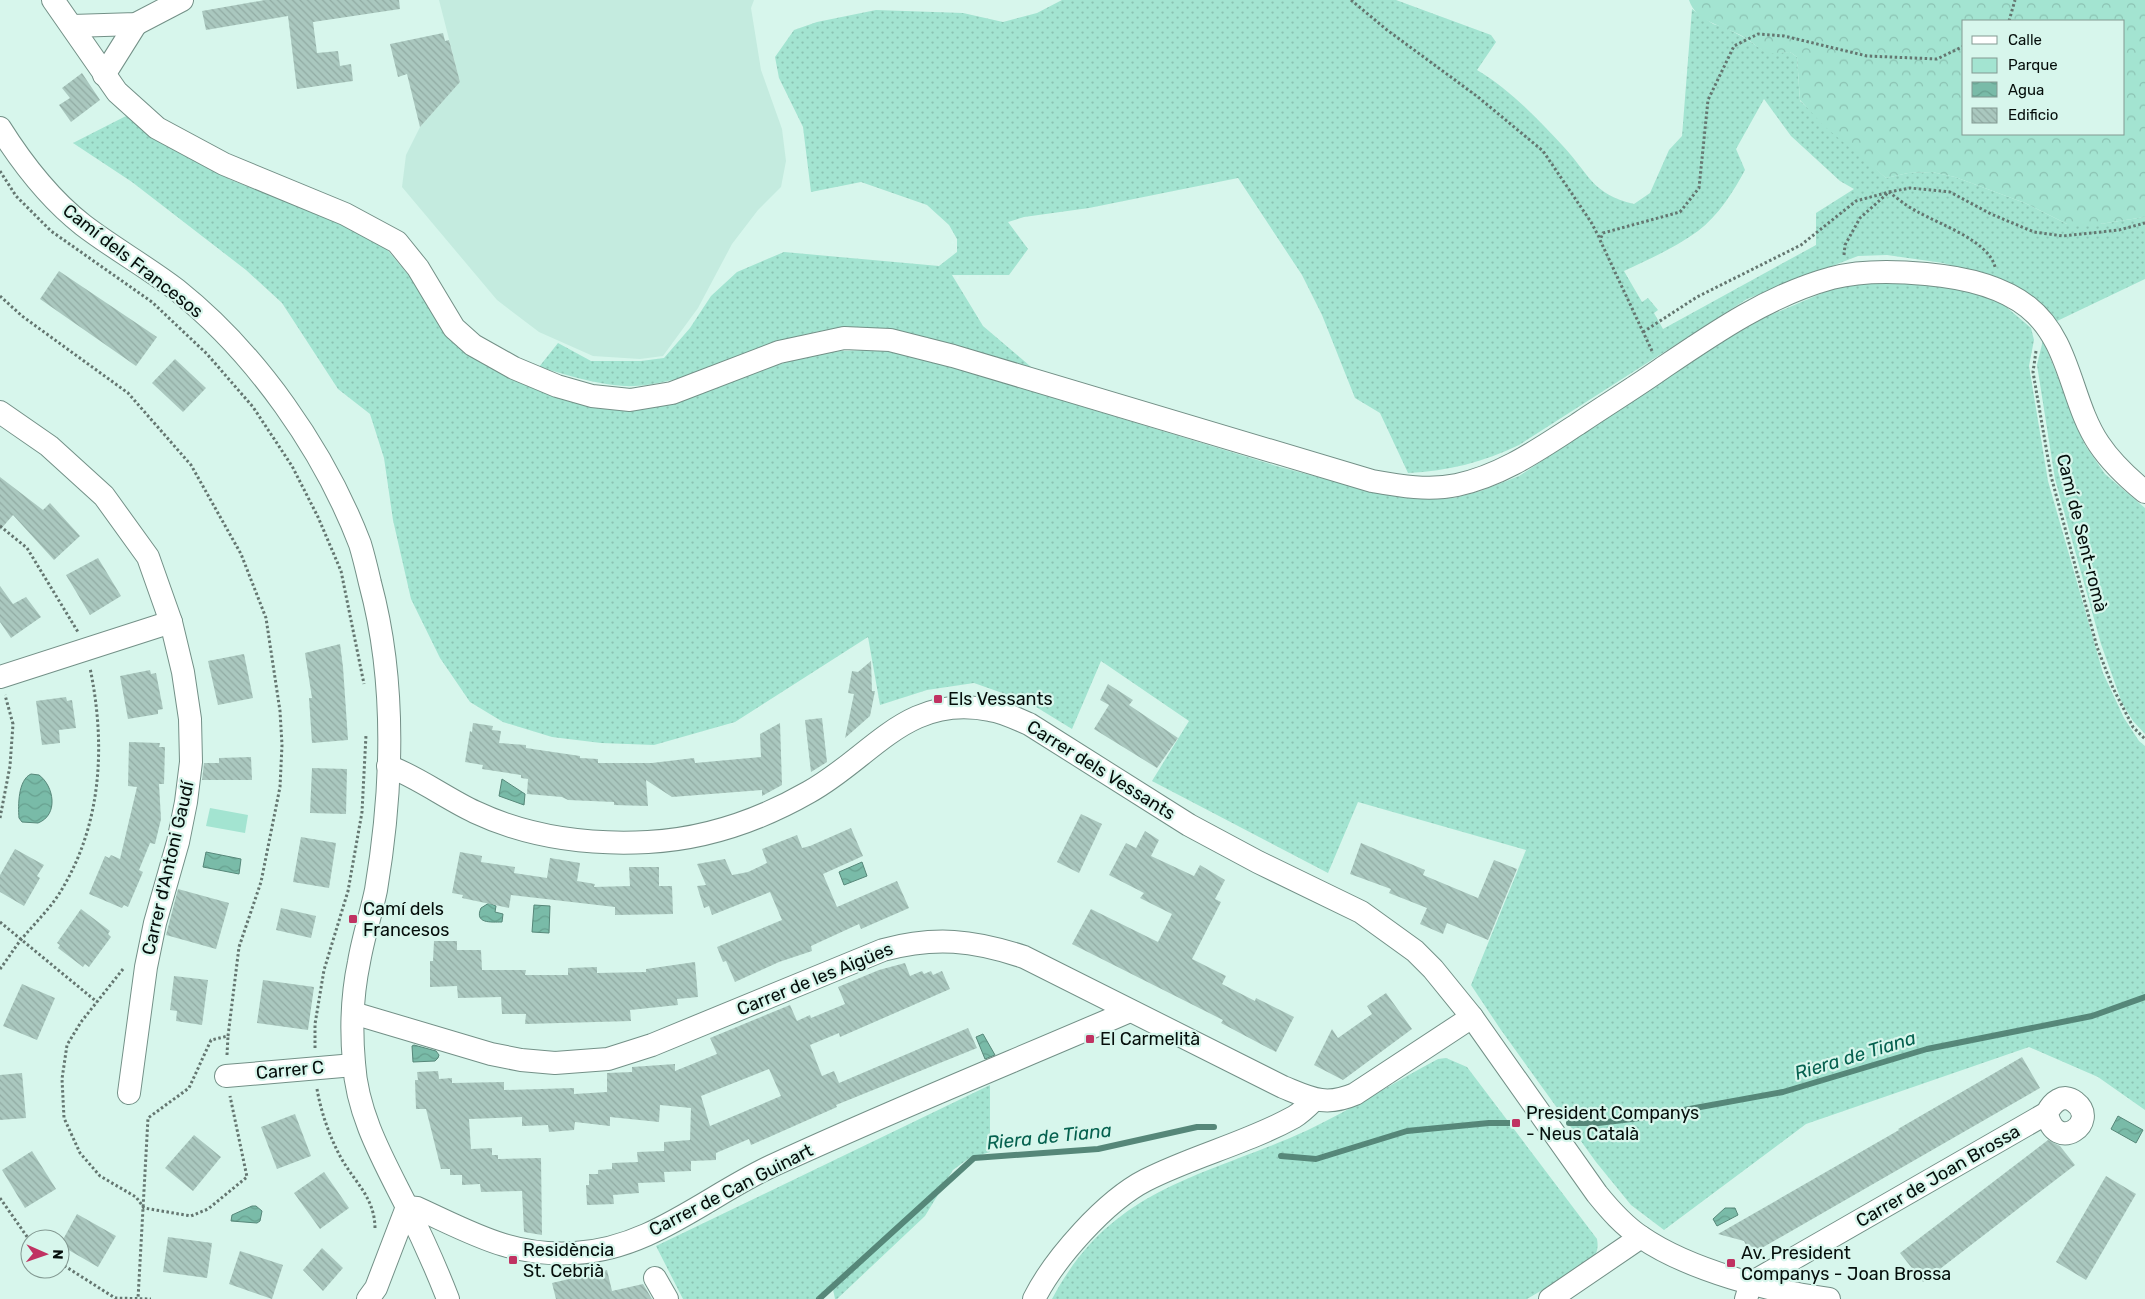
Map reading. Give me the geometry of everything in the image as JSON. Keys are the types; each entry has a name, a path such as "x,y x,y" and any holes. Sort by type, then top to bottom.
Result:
{"street":[{"path":"53,0 117,92 157,128 224,164 345,214 397,242 418,268 454,328 473,345 514,368 557,386 592,396 630,400 672,393 779,352 844,338 890,340 953,356 1372,482 1430,488 1455,485 1488,476 1524,460 1705,338 1760,306 1802,288 1847,276 1899,271 1939,275 1983,284 2028,307 2050,331 2060,350 2083,412 2098,443 2119,468 2145,492"},
{"path":"72,26 136,24 182,0"},
{"path":"104,75 136,24"},
{"name":"Camí dels Francesos","path":"0,128 37,179 79,222 176,290 237,346 282,401 323,466 361,547 378,612 389,683 390,730 383,840 375,894 358,966 352,1013 354,1065 359,1103 389,1174 407,1207 448,1299"},
{"name":"Carrer d'Antoni Gaudí","path":"0,412 49,446 104,496 148,557 171,622 183,672 190,719 191,762 186,802 178,842 155,924 146,967 129,1093"},
{"path":"0,677 171,622"},
{"name":"Carrer dels Vessants","path":"388,766 476,813 541,835 614,843 650,842 692,837 762,816 810,792 848,766 902,723 922,714 958,707 990,710 1029,724 1189,824 1258,862 1361,912 1415,951 1433,969 1472,1017 1597,1194 1615,1216 1641,1237 1748,1291 1829,1299"},
{"name":"Carrer de les Aigües","path":"352,1013 491,1054 521,1060 555,1063 608,1059 652,1045 883,950 906,944 932,941 961,941 991,946 1024,957 1282,1087 1314,1100 1333,1101 1355,1094 1472,1017"},
{"name":"Carrer de Can Guinart","path":"407,1207 416,1208 494,1243 515,1250 537,1253 576,1253 609,1248 652,1233 774,1165 1130,1011"},
{"name":"Carrer C","path":"226,1076 354,1065"},
{"path":"1034,1299 1042,1283 1067,1249 1096,1219 1144,1181 1227,1148 1295,1117 1314,1100"},
{"name":"Carrer de Joan Brossa","path":"1748,1291 2047,1113"},
{"path":"387,1261 390,1210 389,1174"},
{"path":"368,1299 376,1288 407,1207"},
{"path":"1550,1299 1641,1237"},
{"path":"655,1278 667,1299"}],"path":[{"path":"1350,0 1387,30 1478,97 1543,151 1591,222 1652,351"},
{"path":"2009,20 2015,0"},
{"path":"1600,240 1603,233 1680,212 1699,188 1708,100 1734,46 1758,34 1784,36 1867,56 1937,59 1962,47"},
{"path":"1,173 16,196 50,232 152,302 207,354 253,407 292,466 318,517 341,571 364,685"},
{"path":"1643,332 1697,297 1801,245 1856,202 1889,192 1910,188 1950,192 1990,214 2034,232 2063,236 2119,230 2145,223"},
{"path":"1847,276 1844,258 1845,245 1860,218 1889,192"},
{"path":"1889,192 1917,212 1950,227 1978,245 1993,259 1997,275"},
{"name":"Camí de Sent-romà","path":"2042,321 2033,372 2051,476 2097,647 2113,688 2125,712 2133,727 2145,739"},
{"path":"0,526 28,548 76,627 86,650 94,686 98,723 99,769 92,816 77,860 59,893 41,919 21,940 0,969"},
{"path":"0,677 13,724 10,766 0,818"},
{"path":"366,734 362,812 348,891 324,970 315,1024 314,1069 321,1111 340,1156 367,1195 375,1220 375,1235"},
{"path":"0,922 97,1002"},
{"path":"0,1198 22,1229"},
{"path":"70,1269 115,1298"},
{"path":"108,1299 151,1299"}],"shaded area":[{"path":"439,0 754,0 751,8 761,70 782,129 786,161 781,187 758,210 732,244 698,308 663,356 640,359 593,356 539,332 497,300 402,187 406,155 420,127 460,82"}],"green space":[{"path":"1062,0 1396,0 1491,35 1496,42 1477,70 1500,86 1533,114 1599,188 1620,200 1634,204 1650,193 1669,150 1682,136 1692,9 1713,24 1724,27 1745,38 1767,53 1790,52 1797,57 1800,101 1886,178 1908,173 1932,172 1955,177 2025,203 2067,224 2100,224 2145,217 2145,279 2055,322 2000,279 1943,263 1887,255 1858,256 1747,299 1519,445 1465,465 1408,473 1380,413 1355,398 1322,315 1302,275 1238,178 1089,208 1024,217 1008,222 1028,249 1009,275 952,275 983,326 1037,372 934,340 881,330 854,328 815,332 781,342 712,369 665,382 636,386 624,386 581,379 539,367 558,343 591,361 641,361 664,358 690,328 711,296 737,272 784,252 939,266 957,252 957,239 949,225 927,205 861,182 811,192 803,127 779,78 775,57 794,30 817,22 876,10 963,13 1003,22 1037,13","holes":["1764,99 1791,136 1840,181 1854,189 1816,213 1816,245 1663,329 1654,313 1658,310 1648,298 1642,302 1624,271 1662,253 1689,237 1719,211 1731,195 1745,170 1736,149"]},
{"path":"1689,0 2145,0 2145,217 2100,224 2067,224 2025,203 1955,177 1932,172 1908,173 1886,178 1824,126 1800,100 1797,57 1790,52 1767,54 1744,37 1712,23 1698,14"},
{"path":"126,116 161,142 231,180 333,220 385,247 415,283 444,329 580,401 748,374 807,356 840,351 879,350 910,355 950,366 1280,467 1378,493 1416,499 1454,498 1481,491 1519,476 1727,339 1766,317 1834,288 1880,282 1922,283 1973,292 2004,305 2031,328 2034,340 2029,366 2048,481 2103,673 2124,718 2139,741 2145,746 2145,1110 2098,1077 2029,1047 1806,1124 1664,1230 1631,1205 1596,1162 1471,985 1526,850 1358,802 1328,873 1152,781 1189,721 1101,661 1072,729 1028,702 974,683 927,690 880,705 868,637 735,722 654,745 601,743 552,737 503,722 470,702 440,658 411,599 393,520 384,458 370,414 338,389 282,303 246,270 132,182 73,143"},
{"path":"2043,340 2085,445 2105,474 2145,508 2145,734 2133,721 2122,703 2101,644 2055,479 2037,365"},
{"path":"210,808 248,815 245,833 206,826"},
{"path":"1446,1058 1467,1067 1597,1239 1598,1246 1596,1252 1588,1263 1527,1299 1052,1299 1076,1261 1103,1232 1132,1209 1163,1190 1308,1130 1438,1059"},
{"path":"990,1085 990,1152 968,1159 953,1170 925,1216 837,1299 835,1299 833,1289 821,1299 683,1299 656,1246"}],"water":[{"path":"31,774 39,775 44,780 51,793 52,800 49,814 38,823 22,822 19,818 21,787"},
{"path":"502,779 525,794 524,805 499,796"},
{"path":"206,852 241,859 239,874 203,867"},
{"path":"862,862 867,876 844,885 839,872"},
{"path":"489,903 496,906 495,912 503,914 502,922 485,921 480,917 481,908"},
{"path":"534,905 550,906 549,933 532,932"},
{"path":"983,1034 995,1055 985,1059 976,1037"},
{"path":"412,1046 436,1051 439,1055 438,1058 435,1061 413,1062"},
{"path":"2118,1116 2143,1130 2136,1143 2111,1129"},
{"path":"256,1206 262,1211 260,1221 257,1223 231,1221 232,1215"},
{"path":"1725,1208 1735,1208 1738,1215 1717,1226 1713,1219"}],"building":[{"path":"265,0 399,0 400,9 313,22 317,53 338,51 340,66 351,64 353,81 297,89 288,16 206,30 202,11"},
{"path":"443,33 445,41 449,40 460,82 420,127 407,74 398,77 390,44"},
{"path":"82,73 100,100 71,122 59,105 70,98 62,88"},
{"path":"59,271 157,337 136,366 40,299"},
{"path":"175,359 206,388 183,412 152,383"},
{"path":"0,477 43,510 50,503 80,536 54,560 13,515 0,530"},
{"path":"98,558 121,596 90,615 66,575"},
{"path":"0,586 13,604 26,597 41,617 11,638 0,622"},
{"path":"340,644 348,740 312,743 309,698 312,698 305,653"},
{"path":"244,654 253,698 218,705 208,661"},
{"path":"871,661 872,691 875,691 870,716 845,738 854,694 848,693 852,671 858,672"},
{"path":"150,670 151,674 156,673 163,709 158,710 158,714 128,719 120,676"},
{"path":"1108,684 1133,700 1129,705 1178,738 1157,768 1094,729 1109,705 1100,700"},
{"path":"66,697 67,701 72,700 76,728 59,730 60,743 42,745 36,701"},
{"path":"822,718 827,762 811,772 805,720"},
{"path":"473,723 493,726 492,730 501,731 499,743 526,745 526,748 580,756 580,758 598,759 598,763 652,763 694,758 695,763 761,757 760,734 780,723 782,785 762,796 762,790 672,797 646,780 648,806 614,805 614,802 568,800 562,797 527,794 528,779 521,778 521,775 482,769 483,765 465,762"},
{"path":"129,742 160,743 159,747 165,747 164,784 159,784 161,819 155,844 150,843 139,870 143,872 128,907 124,905 122,908 89,894 105,856 109,858 111,855 120,859 137,787 128,786"},
{"path":"251,757 252,780 202,780 204,763 219,763 219,758"},
{"path":"312,768 347,769 346,814 310,813"},
{"path":"1081,814 1102,824 1079,873 1057,862"},
{"path":"851,828 863,856 823,874 837,907 897,881 909,908 861,929 859,924 811,946 812,951 779,962 735,982 726,961 723,962 717,947 782,920 770,892 712,915 709,906 704,908 697,886 706,885 697,864 725,859 732,875 748,872 767,863 762,849 797,835 802,848"},
{"path":"1145,831 1159,840 1151,856 1194,876 1200,865 1225,880 1215,899 1221,902 1192,959 1226,976 1222,984 1255,1001 1256,998 1294,1017 1276,1052 1221,1023 1223,1020 1072,944 1091,909 1158,942 1172,914 1140,898 1144,893 1109,875 1126,843 1136,848"},
{"path":"301,837 336,843 329,888 293,882"},
{"path":"1361,843 1425,870 1423,875 1478,898 1494,860 1517,869 1488,940 1447,923 1443,934 1420,924 1427,908 1389,893 1391,889 1350,874"},
{"path":"15,849 44,865 37,876 40,878 24,906 0,892 0,875"},
{"path":"460,852 482,856 481,862 515,867 514,873 547,878 550,858 580,863 577,881 595,884 594,887 630,886 629,867 659,867 659,886 672,886 673,914 615,915 615,907 511,895 509,908 462,898 463,895 452,893"},
{"path":"178,889 229,903 216,949 166,935"},
{"path":"281,908 316,916 311,938 276,930"},
{"path":"81,909 110,931 108,934 111,937 89,967 85,964 83,967 58,948 60,945 57,943"},
{"path":"434,941 457,941 457,950 481,950 482,970 526,970 525,975 568,975 568,968 597,967 597,973 646,972 646,969 695,962 698,997 677,999 678,1005 630,1010 631,1021 525,1024 526,1014 502,1014 501,997 458,998 457,986 430,987 430,961 433,961"},
{"path":"905,963 910,976 922,971 924,974 931,971 933,975 942,971 950,989 840,1037 839,1033 810,1045 822,1076 834,1071 839,1083 968,1028 977,1048 836,1105 837,1107 751,1145 749,1139 716,1153 716,1160 691,1161 691,1171 664,1172 665,1182 638,1183 639,1193 613,1195 614,1204 587,1205 586,1185 589,1185 589,1174 598,1174 598,1170 612,1169 612,1163 638,1162 637,1152 664,1151 664,1142 690,1140 691,1108 660,1105 659,1122 610,1117 610,1126 575,1122 574,1130 549,1132 548,1125 522,1126 522,1117 469,1119 471,1149 492,1148 492,1155 498,1155 498,1159 541,1158 542,1235 524,1232 522,1191 481,1192 480,1184 462,1185 462,1175 450,1175 450,1169 441,1169 426,1109 416,1109 415,1080 418,1080 417,1072 438,1071 439,1079 452,1078 452,1083 504,1082 504,1090 574,1088 574,1094 607,1092 607,1073 632,1072 632,1067 675,1064 675,1071 717,1054 710,1038 790,1005 797,1021 810,1015 811,1018 845,1004 838,987 879,970","holes":["769,1069 781,1096 710,1126 701,1096"]},
{"path":"174,976 208,980 202,1025 176,1021 177,1011 170,1010"},
{"path":"263,980 314,987 308,1030 257,1023"},
{"path":"22,984 55,998 37,1040 3,1026"},
{"path":"1386,993 1412,1029 1343,1080 1314,1065 1332,1029 1338,1038 1372,1014 1367,1006"},
{"path":"2022,1057 2040,1088 1760,1249 1746,1245 1744,1241 1718,1234 1899,1130"},
{"path":"22,1073 26,1118 0,1120 0,1075"},
{"path":"295,1114 311,1156 277,1169 261,1127"},
{"path":"194,1135 221,1157 193,1191 165,1168"},
{"path":"2048,1140 2060,1146 2075,1165 1923,1282 1900,1253"},
{"path":"32,1151 56,1189 25,1208 2,1170"},
{"path":"324,1172 349,1208 320,1229 294,1193"},
{"path":"2106,1176 2136,1194 2086,1280 2056,1262"},
{"path":"77,1214 116,1236 98,1267 70,1251 69,1229"},
{"path":"168,1237 212,1243 207,1278 163,1272"},
{"path":"322,1248 343,1268 323,1291 303,1270"},
{"path":"240,1251 283,1265 272,1299 229,1284"},
{"path":"607,1270 612,1291 643,1284 652,1299 556,1299 552,1283"}],"waterway":[{"name":"Riera de Tiana","path":"1569,1123 1598,1123 1640,1118 1783,1092 1927,1049 2092,1016 2145,997"},
{"name":"Riera de Tiana","path":"1281,1156 1316,1159 1407,1131 1489,1123 1512,1123"},
{"name":"Riera de Tiana","path":"819,1299 974,1158 1098,1149 1197,1127 1214,1127"}],"place":[{"name":"Els Vessants","path":"938,699"},
{"name":"Camí dels Francesos","path":"353,919"},
{"name":"El Carmelità","path":"1090,1039"},
{"name":"President Companys - Neus Català","path":"1516,1123"},
{"name":"Residència St. Cebrià","path":"513,1260"},
{"name":"Av. President Companys - Joan Brossa","path":"1731,1263"}]}
